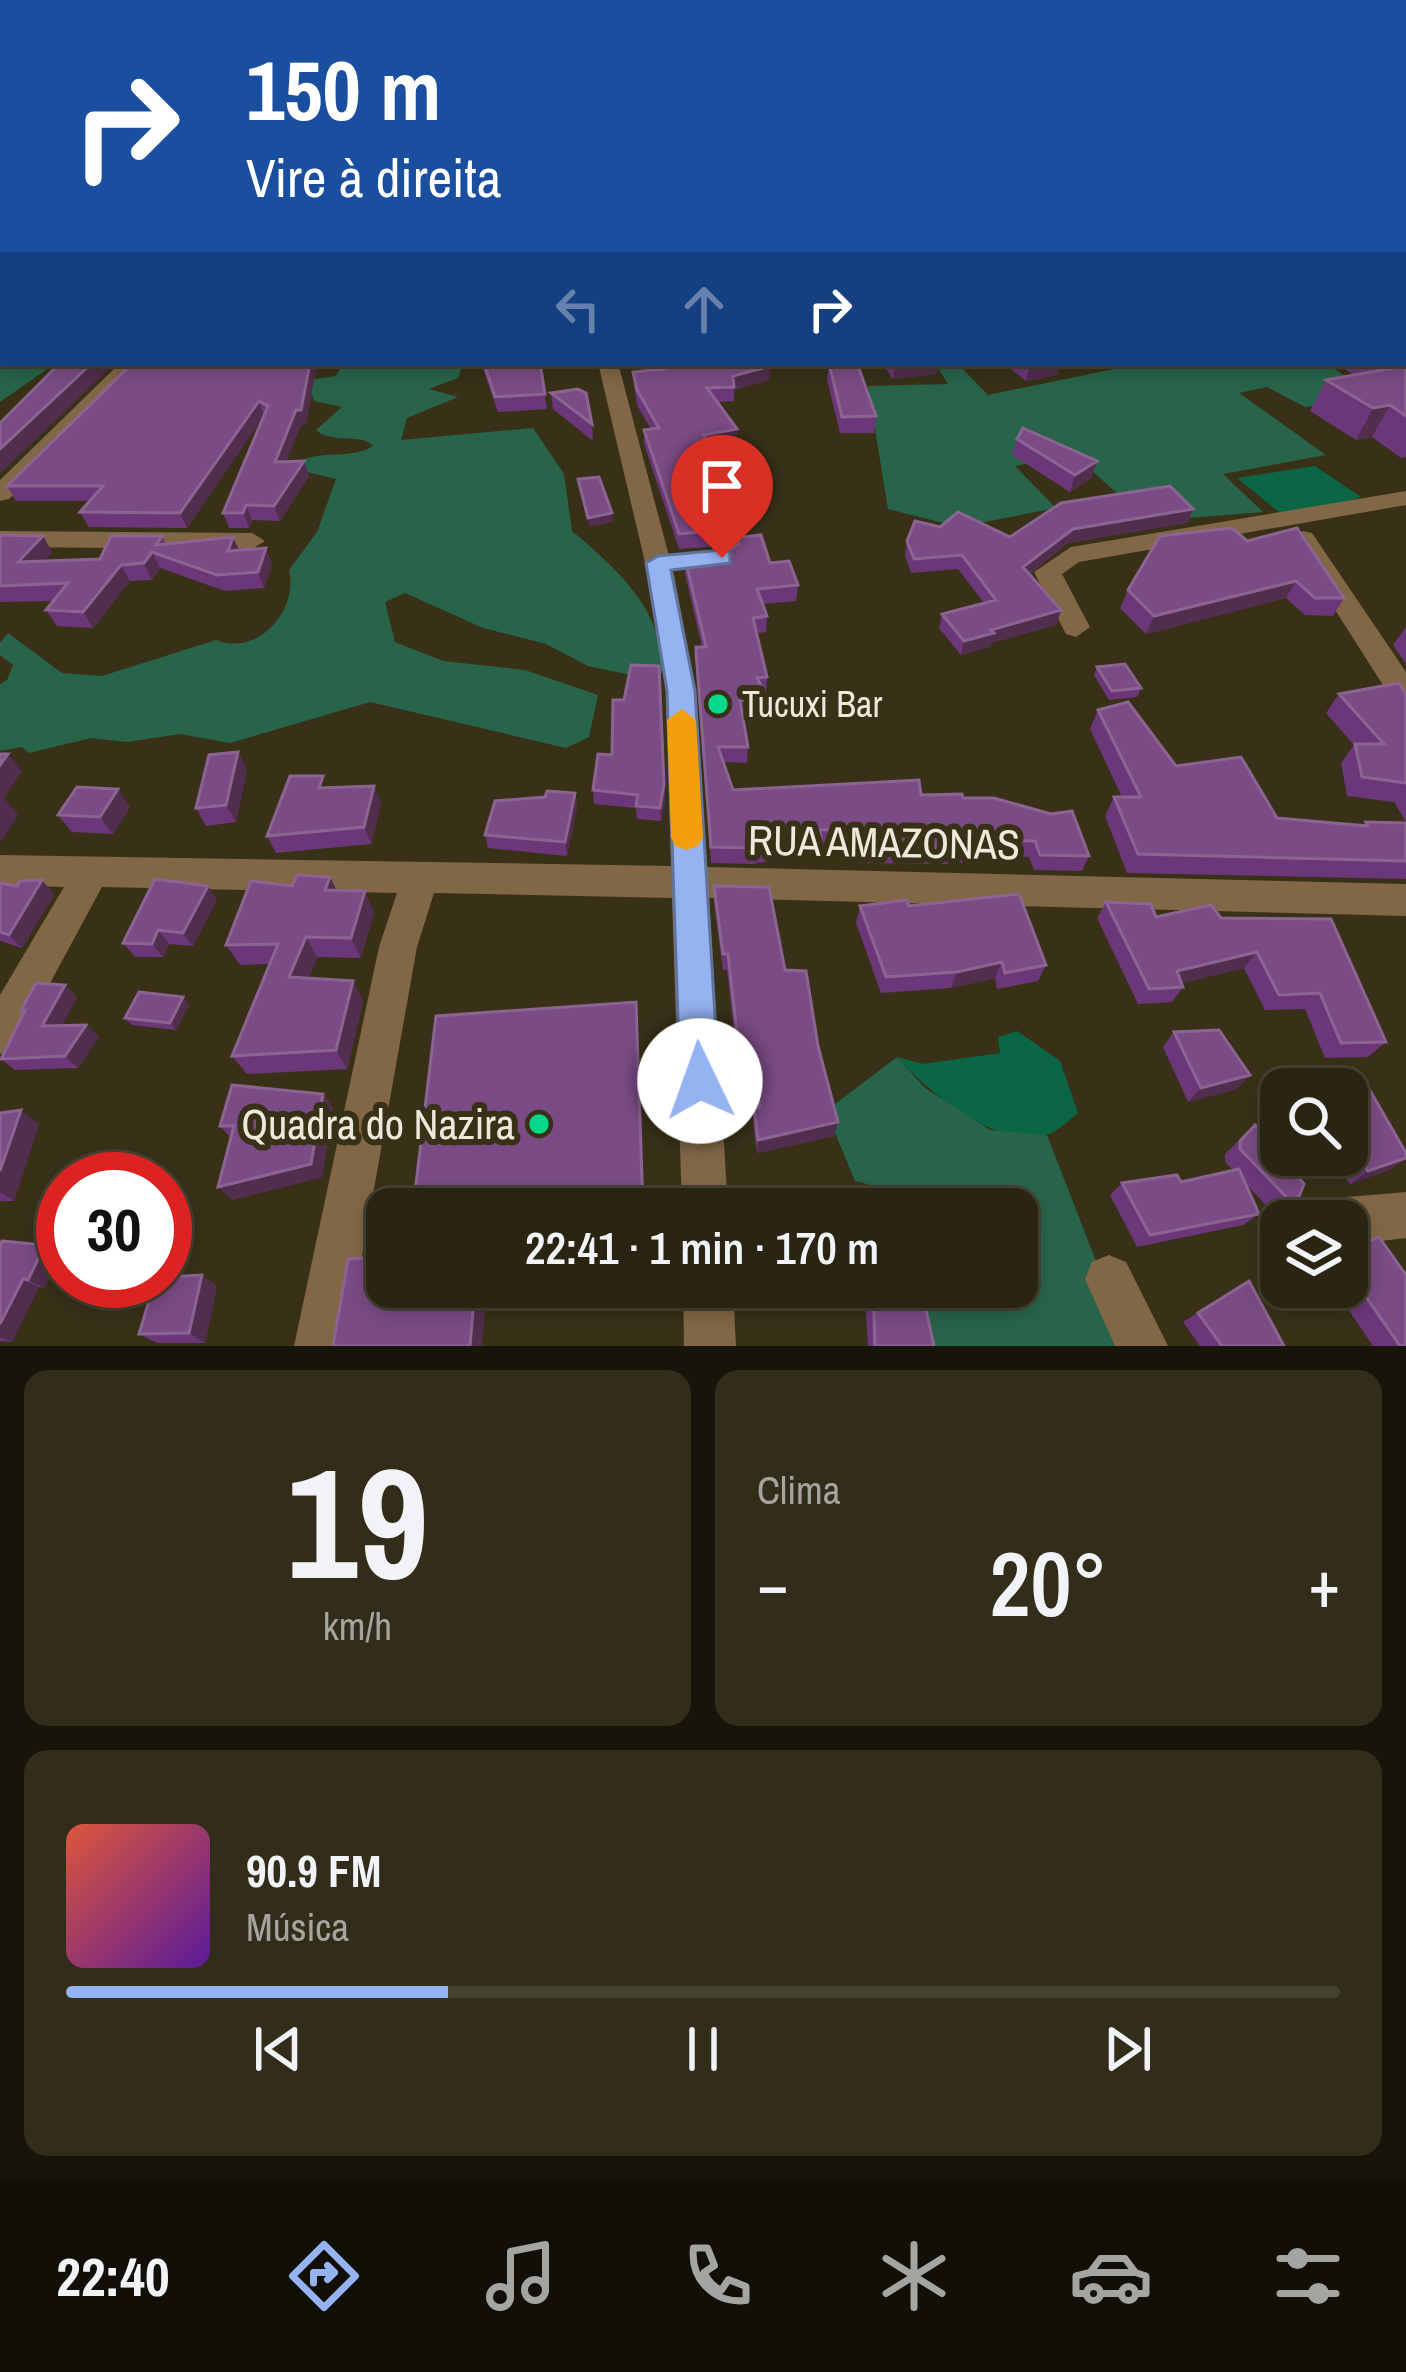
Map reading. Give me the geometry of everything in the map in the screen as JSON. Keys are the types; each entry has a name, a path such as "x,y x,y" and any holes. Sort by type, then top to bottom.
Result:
{"street":[{"path":"0,494 130,366"},
{"path":"609,366 669,562 681,691 704,1188"},
{"path":"1076,627 1047,572 1071,555 1406,498"},
{"path":"1289,520 1406,696"},
{"path":"0,539 252,541"},
{"name":"RUA AMAZONAS","path":"0,870 1118,890 1406,900"},
{"path":"0,1034 92,871"},
{"path":"320,1346 398,947 421,876"},
{"path":"1368,1219 1406,1215"},
{"path":"1108,1279 1142,1346"},
{"path":"709,1308 710,1346"}],"green space":[{"path":"0,366 52,366 0,402"},
{"path":"341,366 462,366 458,378 429,389 458,397 407,418 401,440 533,428 564,474 572,531 621,576 646,611 661,651 662,673 640,677 588,666 546,644 483,628 405,593 385,602 395,642 443,661 525,670 598,695 589,737 566,748 370,702 230,743 180,734 127,742 91,738 29,753 22,747 0,751 0,684 13,665 0,655 0,643 8,633 62,673 102,676 216,640 247,642 272,626 288,600 289,570 317,532 336,479 291,468 310,458 373,446 316,430 342,407 314,401 308,380 336,376"},
{"path":"937,366 960,366 988,395 1128,366 1330,366 1375,396 1305,407 1267,387 1239,393 1326,455 1223,474 1263,512 1189,518 1127,502 1074,455 1015,466 1056,508 959,527 888,509 868,386 948,384"},
{"path":"1315,466 1361,497 1289,520 1237,478"},
{"path":"1017,1031 1060,1061 1078,1113 1046,1135 1025,1137 984,1125 944,1101 897,1057 923,1064 1000,1053 998,1037"},
{"path":"897,1057 925,1088 990,1130 1047,1135 1129,1346 935,1346 927,1308 1038,1308 1038,1188 882,1188 855,1181 826,1111"}],"building":[{"path":"57,366 89,366 0,449 0,423"},
{"path":"130,366 309,366 301,410 296,410 275,462 304,461 274,506 246,505 243,513 223,513 268,406 259,401 180,513 80,512 103,486 7,486"},
{"path":"485,366 540,366 545,394 495,397"},
{"path":"770,366 733,376 734,387 707,388 737,429 704,435 721,468 695,472 712,515 724,514 729,534 721,530 679,534 644,430 659,428 637,390 633,372"},
{"path":"830,366 858,366 876,416 842,417"},
{"path":"1406,366 1406,416 1390,405 1373,408 1326,380"},
{"path":"578,389 586,393 592,424 551,393"},
{"path":"1023,428 1097,461 1075,475 1017,439"},
{"path":"599,477 612,513 588,518 578,479"},
{"path":"1170,486 1193,509 1073,529 1023,567 1061,610 964,641 942,614 996,600 962,555 914,559 907,541 915,521 940,527 958,512 1010,537 1061,503"},
{"path":"1232,528 1247,541 1297,528 1344,598 1315,598 1296,581 1154,616 1128,590 1160,536"},
{"path":"0,535 43,536 18,562 100,559 111,536 162,536 156,545 233,537 228,551 266,548 258,572 217,575 152,552 144,563 121,565 83,612 46,610 68,583 0,586"},
{"path":"761,535 770,563 789,561 798,585 757,589 767,616 753,618 767,677 757,678 766,695 740,701 748,747 718,747 733,790 919,780 921,795 962,794 963,798 994,798 1051,814 1072,811 1089,856 1040,855 1035,841 973,840 975,847 952,849 863,847 859,829 820,830 821,838 753,848 711,847 696,652 696,647 706,647 685,558 722,555 739,544 735,538"},
{"path":"1125,664 1141,688 1112,691 1097,667"},
{"path":"631,665 659,666 664,784 660,808 636,806 638,795 593,790 598,754 612,755 613,700 624,700"},
{"path":"1399,683 1406,694 1406,783 1362,777 1355,744 1384,744 1339,694"},
{"path":"1128,702 1176,766 1241,757 1277,818 1368,826 1366,822 1406,823 1406,861 1138,854 1114,797 1141,797 1098,710"},
{"path":"238,752 226,805 196,808 209,755"},
{"path":"290,776 323,776 319,788 374,786 364,827 267,836"},
{"path":"77,787 118,789 100,817 58,815"},
{"path":"547,791 575,793 565,842 485,835 495,801 545,797"},
{"path":"297,875 330,877 325,890 365,891 351,938 306,937 289,977 353,981 336,1050 232,1056 278,944 226,945 251,881 292,886"},
{"path":"155,879 208,886 183,933 158,930 152,944 123,943"},
{"path":"42,880 9,935 0,932 0,883 17,886 20,881"},
{"path":"714,886 769,887 785,970 806,971 818,1046 838,1122 758,1140 754,1107 760,1107 751,1050 739,1051 728,954 723,954"},
{"path":"1019,894 1046,965 1005,973 1002,962 957,972 886,977 860,906 907,900 909,906"},
{"path":"1106,902 1151,904 1156,917 1211,905 1221,918 1331,919 1386,1042 1341,1043 1320,993 1279,995 1257,952 1177,971 1183,987 1149,989"},
{"path":"36,983 65,985 42,1026 86,1025 65,1056 1,1059 25,1010 21,1010"},
{"path":"139,992 183,997 170,1023 125,1018"},
{"name":"Quadra do Nazira","path":"636,1002 642,1188 416,1188 436,1016"},
{"path":"1219,1030 1250,1075 1201,1088 1174,1032"},
{"path":"232,1085 323,1094 311,1164 218,1187 234,1126 220,1126"},
{"path":"1368,1087 1406,1153 1406,1158 1368,1171"},
{"path":"21,1110 0,1171 0,1113"},
{"path":"1255,1125 1260,1131 1260,1170 1240,1149 1240,1141"},
{"path":"1239,1169 1259,1214 1150,1235 1122,1183 1177,1175 1181,1182"},
{"path":"1266,1176 1297,1176 1304,1184 1297,1200 1289,1200"},
{"path":"1379,1237 1406,1275 1406,1346 1400,1346 1368,1300 1368,1242"},
{"path":"2,1241 36,1244 36,1264 0,1324"},
{"path":"366,1258 366,1308 473,1308 470,1346 333,1346 348,1259"},
{"path":"202,1275 189,1333 139,1334 147,1308 192,1308 192,1276"},
{"path":"1249,1281 1284,1346 1222,1346 1198,1313"},
{"path":"874,1308 926,1308 934,1346 875,1346"}],"slow traffic":[{"path":"682,720 687,837"}],"place":[{"name":"Tucuxi Bar","path":"718,704"},
{"name":"Quadra do Nazira","path":"539,1124"}],"route":[{"path":"700,1081 681,691 658,563 722,558"}]}
